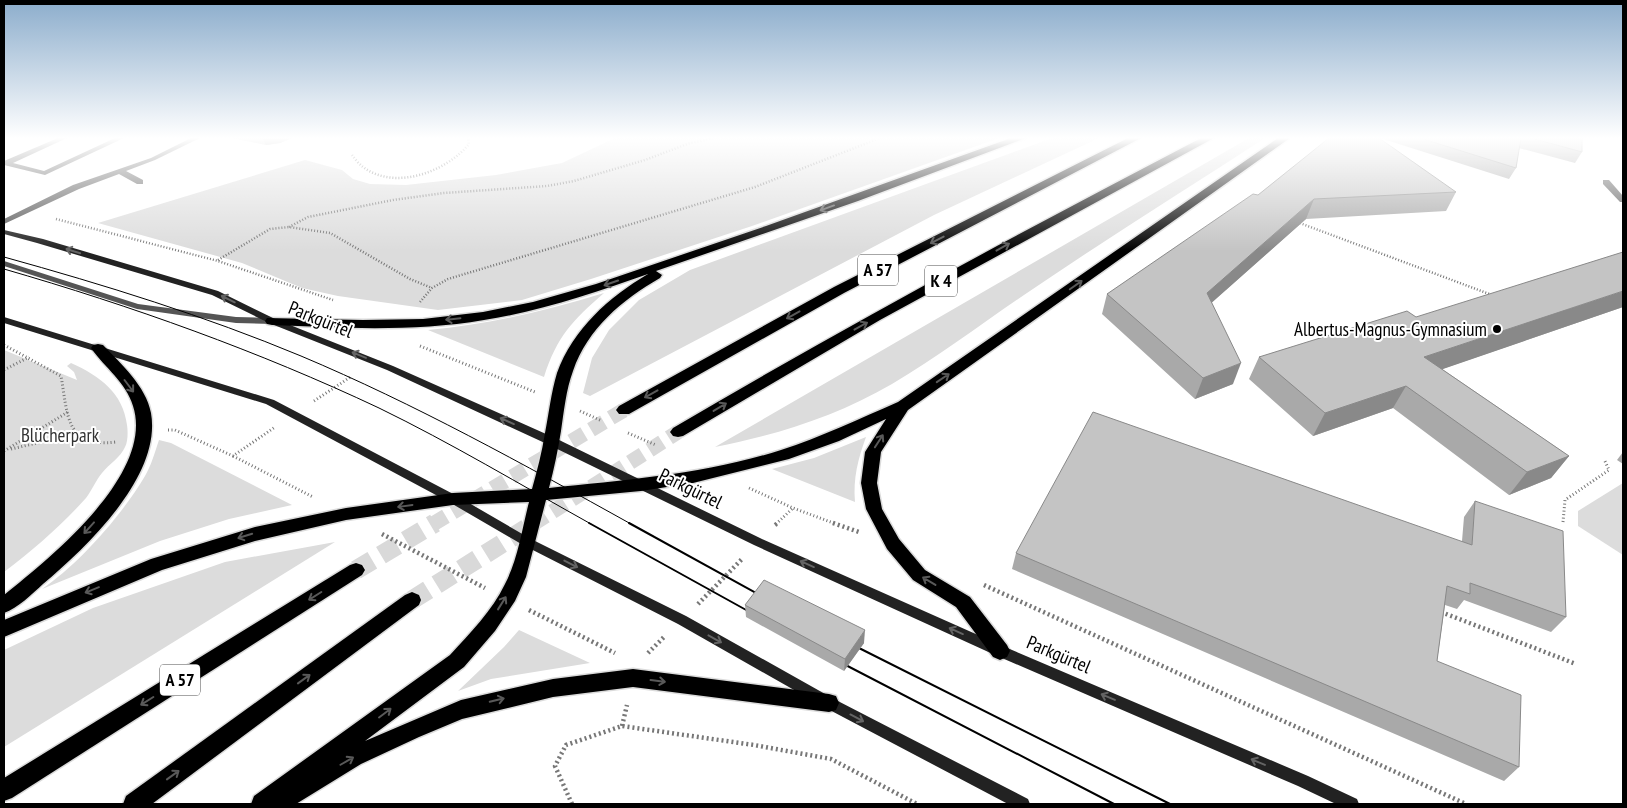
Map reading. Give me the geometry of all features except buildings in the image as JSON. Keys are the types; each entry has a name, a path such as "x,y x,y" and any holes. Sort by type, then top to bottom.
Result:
{"highway":[{"path":"272,321 363,325 414,324 514,311 588,290 690,256 916,176"},
{"name":"A 57","path":"624,410 839,290 1062,176"},
{"name":"K 4","path":"678,432 787,366 1136,176"},
{"path":"4,629 83,594 158,564 255,534 346,514 453,499 538,495 641,486 693,477 783,455 833,437 903,406 1231,176"},
{"path":"262,804 457,661 484,632 514,585 527,542 552,441 565,372 588,327 636,285 690,256"},
{"path":"4,605 76,543 104,512 124,485 136,461 144,435 144,415 138,397 98,348"},
{"path":"903,406 872,452 869,483 874,509 893,544 919,575 963,602 1000,651"},
{"name":"A 57","path":"4,790 356,570"},
{"path":"134,804 412,600"},
{"path":"275,804 353,757 412,730 461,710 553,688 633,678 829,703"}],"main road":[{"name":"Parkgürtel","path":"4,232 40,241 215,294 272,321 374,361 552,441 758,542 1000,651 1352,804"},
{"path":"4,320 270,402 453,499 527,542 682,620 829,703 1023,804"}],"lane":[{"path":"4,222 76,187 107,176"},
{"path":"129,176 140,182"},
{"path":"1606,182 1623,200"},
{"path":"4,263 137,306 236,320 272,321"}],"path":[{"path":"398,176 414,176"},
{"path":"289,227 308,217 393,200 444,193 546,186 574,181 589,176"},
{"path":"418,304 432,288 448,279 755,187 784,176"},
{"path":"24,211 218,261 339,302"},
{"path":"1288,219 1492,295 1499,293"},
{"path":"218,261 270,229 289,227 330,232 410,279 432,288"},
{"path":"4,345 61,376 71,427 76,434 90,444 104,445 144,435 175,430 233,456 619,656"},
{"path":"4,370 29,357"},
{"path":"233,456 374,361"},
{"path":"6,450 52,420 68,412"},
{"path":"6,450 76,434"},
{"path":"1563,522 1566,500 1609,470 1604,459"},
{"path":"1437,610 1576,664"},
{"path":"572,804 555,766 566,745 622,726 754,745 831,759 917,804"}],"green space":[{"path":"253,176 349,176 353,179 370,184 406,185 490,176 893,176 752,226 522,300 438,310 338,296 302,288 242,263 98,223"},
{"path":"949,176 1018,176 934,215 590,396 583,393 592,358 609,330 639,300 690,270"},
{"path":"1184,176 1207,176 1084,255 892,384 850,406 806,423 761,437 715,447"},
{"path":"604,293 567,330 554,350 544,377 428,330 517,316"},
{"name":"Blücherpark","path":"4,350 77,380 74,372 67,366 71,363 100,380 121,404 125,414 128,433 123,451 100,476 86,498 46,537 4,572"},
{"path":"866,437 857,469 855,502 772,469 814,458"},
{"path":"159,440 171,443 292,505 229,519 160,541 42,589 85,553 124,507 147,472"},
{"path":"1623,483 1623,555 1578,526 1578,511"},
{"path":"335,542 4,747 4,650 93,608 225,562"},
{"path":"519,630 590,663 491,679 458,691 504,647"}],"tunnel":[{"path":"433,524 624,410"},
{"path":"533,524 678,432"},
{"path":"356,570 435,523"},
{"path":"412,600 535,523"}],"tram line":[{"path":"4,257 154,302 265,341 301,356 427,414 631,524"},
{"path":"4,269 147,314 287,367 379,408 433,435 591,524"},
{"path":"589,523 757,616"},
{"path":"629,523 767,599"},
{"path":"849,643 1170,804"},
{"path":"836,660 1114,804"}],"place":[{"name":"Albertus-Magnus-Gymnasium","path":"1497,329"}]}
